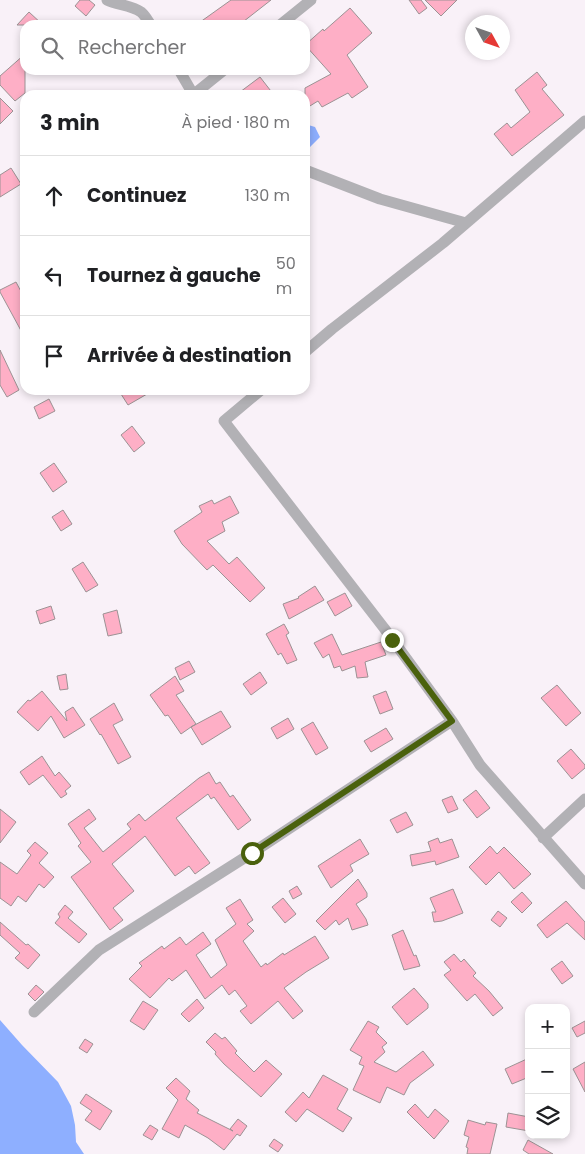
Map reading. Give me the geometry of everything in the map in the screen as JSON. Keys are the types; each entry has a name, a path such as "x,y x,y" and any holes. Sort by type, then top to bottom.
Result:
{"street":[{"path":"106,0 141,12 148,20"},
{"path":"286,20 311,0"},
{"path":"183,75 190,90"},
{"path":"199,90 218,75"},
{"path":"310,348 466,223 585,121"},
{"path":"310,172 380,199 466,223"},
{"path":"254,395 224,421 304,523 452,721 480,765 585,884"},
{"path":"34,1012 99,950 252,853 452,721"},
{"path":"543,838 585,799"}],"water":[{"path":"310,126 315,127 320,137 310,147"},
{"path":"0,1020 58,1082 71,1106 76,1142 84,1154 0,1154"}],"building":[{"path":"80,0 89,0 95,5 86,16 75,6"},
{"path":"231,0 271,0 245,20 203,20"},
{"path":"409,0 421,0 427,8 419,14"},
{"path":"425,0 457,0 441,16"},
{"path":"350,8 372,33 347,55 368,87 352,98 348,93 322,107 318,101 310,106 310,90 305,90 305,88 331,74 310,51 310,41 323,29 324,31"},
{"path":"29,12 38,20 22,20"},
{"path":"20,58 20,75 25,75 25,90 20,90 20,97 15,101 0,85 0,76"},
{"path":"537,72 547,85 542,89 564,115 512,156 494,134 507,123 511,128 530,112 515,90"},
{"path":"260,77 270,90 243,90"},
{"path":"0,98 13,111 0,124"},
{"path":"11,168 20,185 0,197 0,175"},
{"path":"16,282 20,290 20,329 0,292 0,290"},
{"path":"0,350 19,390 7,397 0,385"},
{"path":"122,395 145,395 128,405"},
{"path":"49,399 55,411 39,419 34,407"},
{"path":"132,426 145,443 134,452 121,435"},
{"path":"54,463 67,482 53,492 40,473"},
{"path":"230,496 239,513 222,522 225,531 207,541 229,564 237,557 265,588 250,602 213,565 207,570 182,544 174,531 202,512 199,506 212,500 214,504"},
{"path":"63,510 72,524 61,531 52,517"},
{"path":"83,562 98,585 86,592 72,569"},
{"path":"315,586 324,600 289,619 283,604 299,598"},
{"path":"345,593 352,606 335,616 327,602"},
{"path":"51,606 55,619 40,624 36,611"},
{"path":"117,610 122,633 108,636 103,614"},
{"path":"284,624 289,633 286,635 297,660 287,664 281,653 278,655 266,634"},
{"path":"332,634 342,655 381,642 386,655 365,662 368,677 357,678 355,666 342,671 340,666 334,668 329,654 323,658 314,643"},
{"path":"189,661 195,672 180,680 175,668"},
{"path":"260,672 267,683 251,695 243,684"},
{"path":"66,674 68,689 60,690 57,676"},
{"path":"175,676 184,691 176,695 196,724 181,734 168,715 165,716 150,695"},
{"path":"557,685 581,713 566,726 541,698"},
{"path":"42,691 67,721 65,712 73,707 85,725 64,738 51,716 38,731 17,712 28,700 30,701"},
{"path":"386,691 393,709 380,714 373,696"},
{"path":"114,703 123,720 113,725 131,757 118,764 90,719"},
{"path":"221,711 231,727 202,745 191,727"},
{"path":"288,718 294,729 277,739 271,728"},
{"path":"313,722 328,748 316,755 301,729"},
{"path":"386,728 393,739 371,752 364,741"},
{"path":"571,749 585,765 585,768 572,779 557,761"},
{"path":"42,756 55,776 59,772 71,786 65,791 67,794 61,798 43,775 29,785 20,772"},
{"path":"209,772 216,784 220,782 230,797 233,795 251,820 238,830 214,797 211,799 208,794 176,818 210,863 195,874 189,866 175,876 145,836 112,864 134,891 113,908 123,920 110,930 71,877 91,862 78,846 81,843 68,824 89,809 96,819 84,828 103,852 131,829 127,824 139,814 145,821"},
{"path":"476,790 490,808 477,818 463,800"},
{"path":"452,796 458,809 448,813 442,800"},
{"path":"0,809 16,822 0,843"},
{"path":"406,812 413,825 397,833 390,820"},
{"path":"438,838 440,843 452,839 459,857 436,865 435,861 412,866 410,855 431,851 428,842"},
{"path":"360,839 369,854 350,865 353,871 331,888 318,866"},
{"path":"35,842 48,853 39,863 54,877 44,888 39,884 26,902 18,896 11,906 0,898 0,862 17,874 31,855 27,851"},
{"path":"490,846 497,854 504,847 531,874 514,889 499,872 486,885 469,867"},
{"path":"358,879 367,893 367,897 356,904 368,925 352,930 348,918 339,925 336,920 325,930 316,921"},
{"path":"297,886 302,894 293,899 289,891"},
{"path":"453,889 463,913 434,922 432,912 436,912 430,898"},
{"path":"522,892 532,903 522,913 511,902"},
{"path":"283,898 296,914 285,923 272,907"},
{"path":"240,899 253,920 247,924 254,931 243,941 261,967 315,936 329,958 284,988 303,1011 293,1019 278,1001 251,1024 240,1011 247,1006 235,990 229,995 222,985 205,999 186,970 172,981 169,978 150,998 129,979 142,966 139,963 162,946 164,949 180,937 186,945 203,932 211,944 196,955 211,978 227,965 215,940 236,924 226,908"},
{"path":"566,901 585,922 585,940 567,923 547,938 537,925"},
{"path":"65,905 73,912 68,918 87,934 79,943 55,923 60,917 58,914"},
{"path":"498,911 507,918 500,927 491,920"},
{"path":"0,922 40,955 28,969 15,958 20,953 0,935"},
{"path":"403,930 420,966 404,970 392,935"},
{"path":"454,954 461,962 464,959 476,973 473,976 503,1008 493,1016 475,994 467,1001 444,975 451,970 444,962"},
{"path":"562,961 573,976 562,984 551,969"},
{"path":"36,985 44,992 35,1001 28,994"},
{"path":"414,988 428,1004 428,1008 407,1025 392,1007"},
{"path":"197,999 204,1008 189,1022 181,1014"},
{"path":"143,1001 158,1010 144,1030 130,1021"},
{"path":"368,1021 379,1027 376,1032 387,1043 382,1047 385,1052 374,1062 396,1072 423,1051 434,1065 410,1083 404,1095 387,1087 380,1103 353,1090 364,1066 359,1064 362,1057 350,1050"},
{"path":"585,1021 585,1033 577,1037 572,1028"},
{"path":"215,1033 222,1039 225,1037 237,1051 235,1053 254,1072 266,1060 282,1074 261,1097 224,1064 206,1042"},
{"path":"85,1039 93,1044 87,1053 79,1048"},
{"path":"525,1060 525,1079 512,1084 505,1069"},
{"path":"585,1062 585,1092 573,1069"},
{"path":"323,1075 348,1089 337,1109 352,1118 343,1132 307,1109 296,1122 285,1112 303,1092 309,1098"},
{"path":"176,1078 190,1091 186,1099 199,1110 197,1113 233,1131 230,1129 238,1119 247,1126 240,1136 237,1134 224,1150 185,1125 179,1138 162,1129 178,1100 166,1088"},
{"path":"86,1094 112,1111 100,1130 85,1120 92,1111 80,1103"},
{"path":"415,1104 428,1118 435,1109 449,1121 434,1139 407,1112"},
{"path":"508,1113 525,1116 525,1130 506,1127"},
{"path":"468,1120 485,1125 486,1122 497,1124 490,1154 467,1154 468,1148 466,1147 469,1137 464,1135"},
{"path":"150,1125 158,1130 152,1140 143,1135"},
{"path":"274,1139 283,1145 278,1152 269,1146"},
{"path":"528,1140 553,1154 529,1154 523,1150"}],"route":[{"path":"252,853 452,721 392,640"}]}
